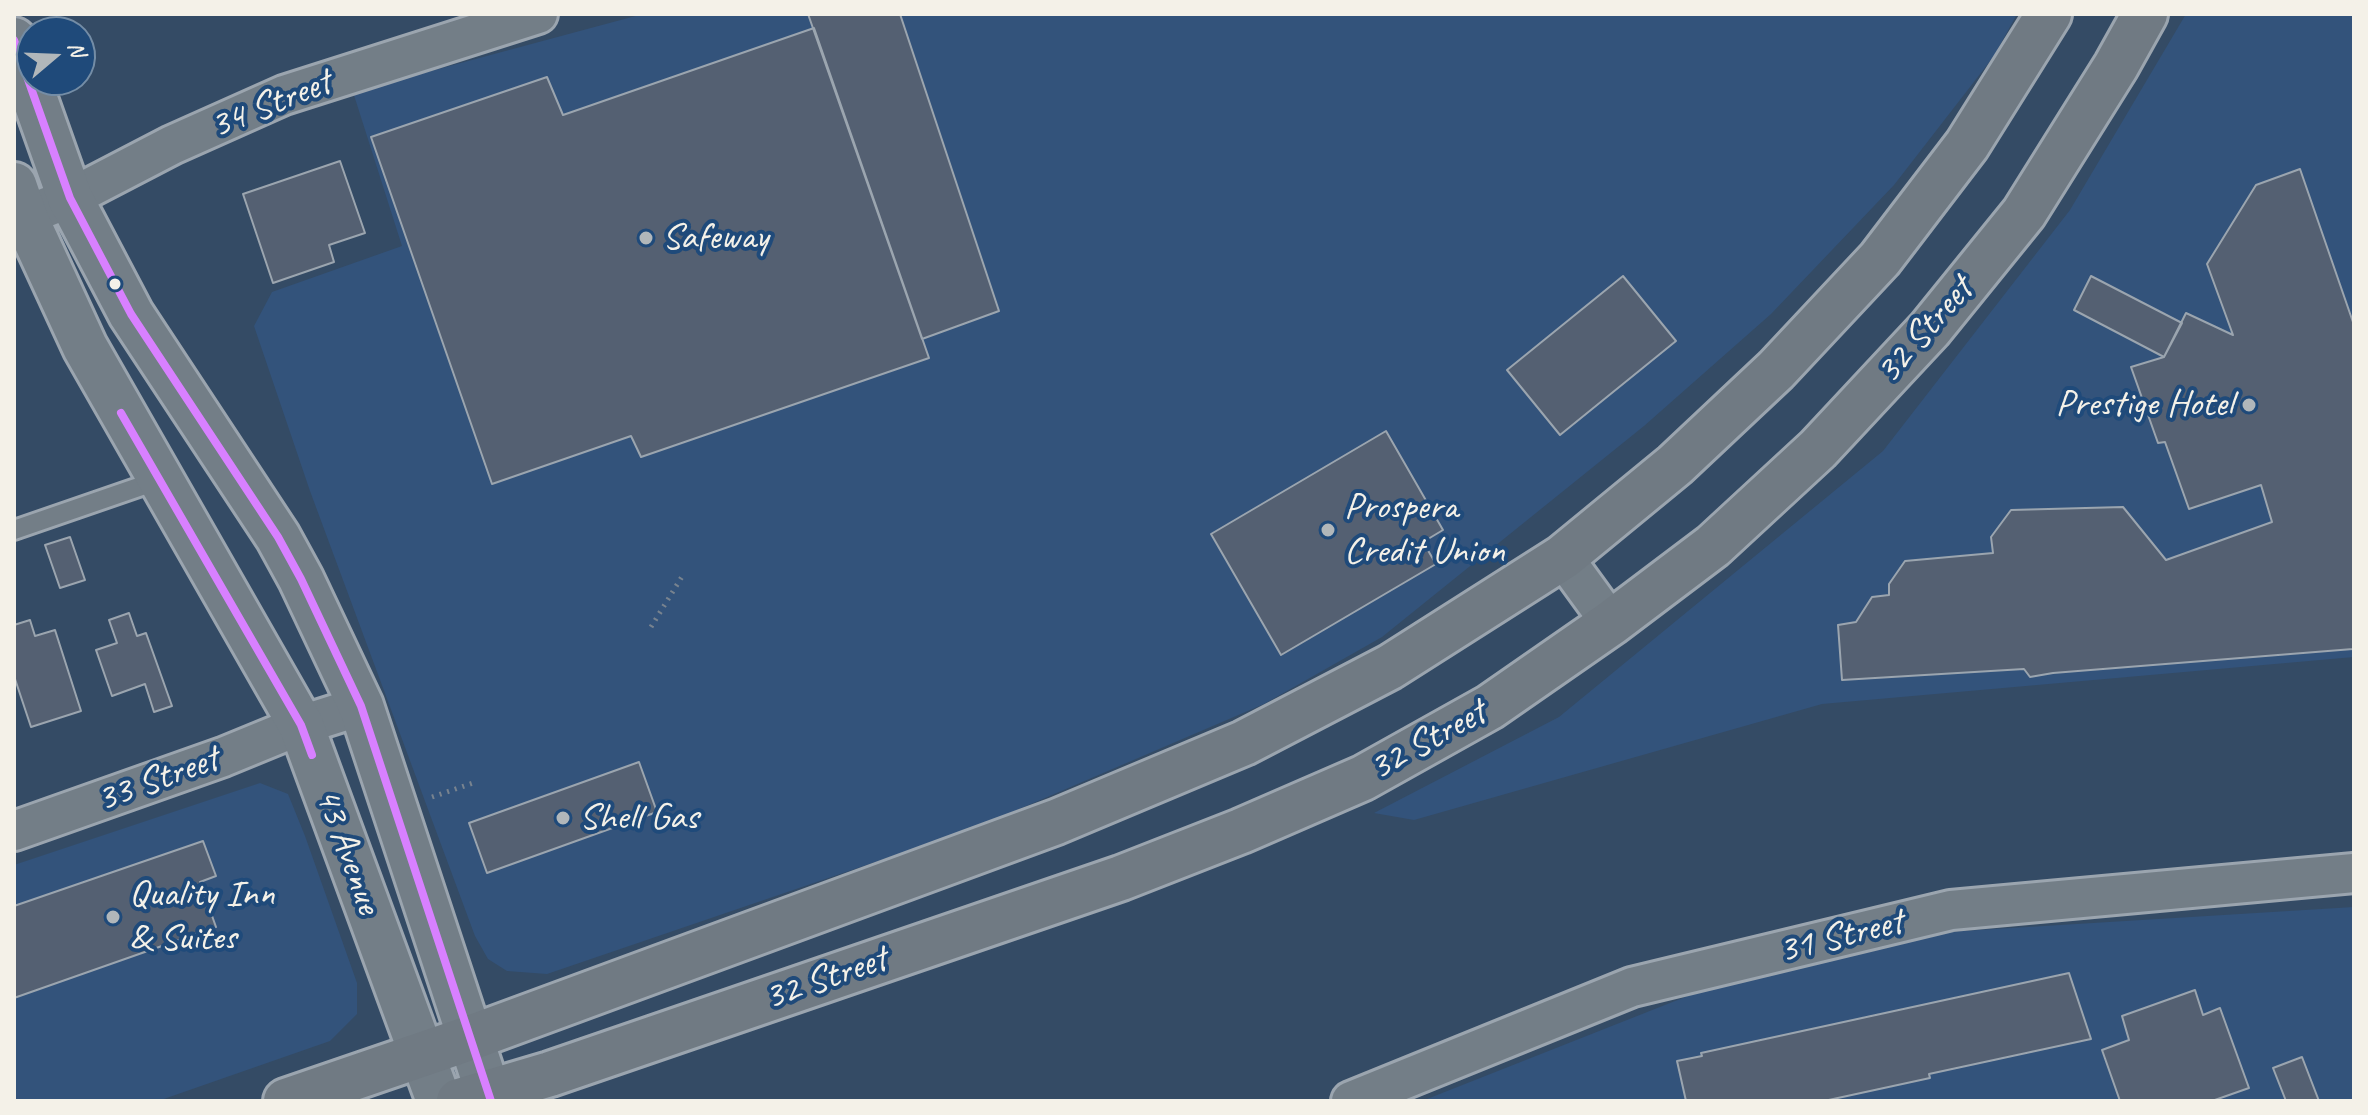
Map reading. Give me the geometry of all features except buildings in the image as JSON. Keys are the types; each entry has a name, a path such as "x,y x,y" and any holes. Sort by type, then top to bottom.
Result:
{"highway":[{"name":"32 Street","path":"286,1101 470,1038 1056,822 1244,743 1390,667 1563,557 1675,465 1776,370 1880,259 1967,145 2049,14"},
{"name":"32 Street","path":"479,1098 1121,878 1363,778 1478,714 1611,623 1713,546 1807,460 1930,329 2024,213 2145,14"}],"street":[{"name":"34 Street","path":"18,207 70,198 172,145 284,95 538,14"},
{"name":"43 Avenue","path":"14,40 70,198 131,314 278,537 361,706 470,1038 479,1098"},
{"name":"43 Avenue","path":"18,207 85,347 301,725 439,1101"},
{"path":"1563,557 1611,623"},
{"name":"33 Street","path":"14,831 223,757 301,725 361,706"},
{"name":"31 Street","path":"1351,1101 1632,987 1951,910 2354,873"}],"lane":[{"path":"14,530 159,480"}],"path":[{"path":"651,627 683,575"},
{"path":"424,800 476,782"}],"shaded area":[{"path":"643,14 2017,14 1994,56 1894,185 1771,314 1644,426 1382,637 1264,704 975,828 547,974 507,971 488,959 475,936 310,491 254,326 272,292 402,246 353,92"},
{"path":"2186,14 2354,14 2354,657 1822,704 1414,820 1374,813 1559,717 1883,451 2070,210"},
{"path":"260,783 288,794 357,983 357,1014 330,1041 158,1101 14,1101 14,865"},
{"path":"2354,907 2354,1101 1422,1101 1832,939"}],"transit line":[{"path":"14,40 70,198 131,314 278,537 361,706 491,1101"},
{"path":"121,413 301,725 312,755"}],"place":[{"name":"Safeway","path":"646,238"},
{"name":"Prestige Hotel","path":"2249,405"},
{"name":"Prospera Credit Union","path":"1328,530"},
{"name":"Shell Gas","path":"563,818"},
{"name":"Quality Inn & Suites","path":"113,917"}]}
